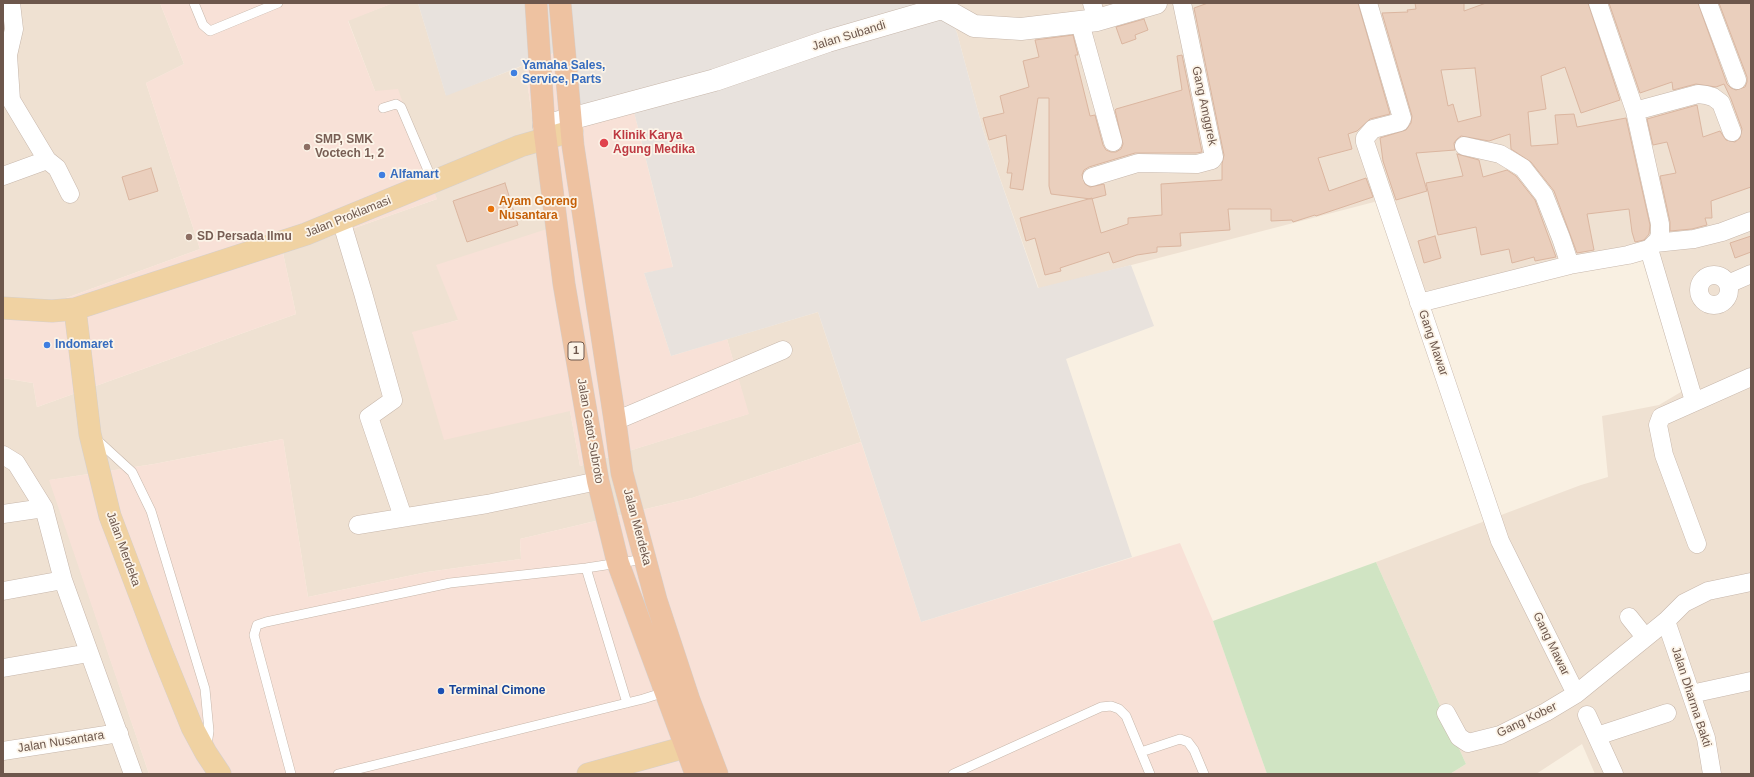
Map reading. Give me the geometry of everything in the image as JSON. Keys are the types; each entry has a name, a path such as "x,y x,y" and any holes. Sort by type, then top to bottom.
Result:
{"highway":[{"name":"Jalan Gatot Subroto","path":"536,3 545,132 564,284 598,481 618,563 665,692 694,743 696,774"},
{"name":"1","path":"560,3 572,125"},
{"name":"Jalan Merdeka","path":"572,125 592,271 616,421 622,473 694,743 718,774"}],"main road":[{"name":"Jalan Proklamasi","path":"3,308 52,311 75,309 306,234 520,146 545,132"},
{"name":"Jalan Merdeka","path":"75,309 90,434 110,516 192,728 220,774"},
{"path":"588,774 694,743"}],"street":[{"path":"11,3 14,29 8,55 11,100 47,160 57,168 70,194"},
{"name":"Jalan Subandi","path":"545,132 572,125 715,80 828,41 941,5 974,26 1021,29 1156,3"},
{"name":"Gang Amggrek","path":"1092,177 1138,163 1197,164 1212,160 1214,158 1182,3"},
{"name":"Gang Mawar","path":"1368,3 1402,118 1400,122 1373,130 1365,138 1365,142 1500,540 1576,694"},
{"path":"1598,3 1635,111 1660,224 1660,234 1652,246 1694,401"},
{"path":"1708,3 1737,80"},
{"path":"1090,15 1113,142"},
{"path":"1635,111 1698,94 1706,95 1713,97 1721,103 1732,132"},
{"path":"1464,146 1500,154 1523,168 1544,195 1570,265"},
{"path":"3,176 47,160"},
{"path":"341,220 393,400 369,417 403,517"},
{"path":"1419,303 1570,265 1628,255 1652,246 1701,238 1751,221"},
{"path":"1728,284 1751,274"},
{"path":"616,421 783,350"},
{"path":"1697,544 1664,455 1658,425 1661,416 1751,378"},
{"path":"3,455 16,463 44,508 63,580 133,774"},
{"path":"358,525 487,504 598,481"},
{"path":"3,514 44,508"},
{"path":"3,590 63,580"},
{"name":"Gang Kober","path":"1446,713 1459,738 1468,744 1500,735 1546,712 1576,694 1666,621 1684,603 1708,591 1751,582"},
{"path":"1629,617 1646,637"},
{"name":"Jalan Dharma Bakti","path":"1666,621 1706,738 1712,774"},
{"path":"3,668 89,653"},
{"path":"1691,694 1751,680"},
{"path":"1597,736 1667,713"},
{"path":"1587,715 1614,774"},
{"name":"Jalan Nusantara","path":"3,751 119,733"}],"lane":[{"path":"194,3 203,25 210,31 278,3"},
{"path":"383,108 396,104 401,107 433,182"},
{"path":"90,434 132,472 151,510 205,689 209,731 206,753"},
{"path":"291,774 254,635 257,625 450,583 586,568 645,558"},
{"path":"586,568 627,703"},
{"path":"338,774 627,703 665,692"},
{"path":"953,774 1101,707 1111,706 1119,709 1126,716 1150,774"},
{"path":"1141,752 1180,739 1188,742 1194,750 1204,774"}],"shaded area":[{"path":"3,3 160,3 184,64 146,83 200,249 39,308 3,306"},
{"path":"160,3 393,3 348,21 375,91 398,89 437,199 283,253 296,314 37,407 33,383 3,378 3,306 39,308 200,249 146,83 184,64"},
{"path":"393,3 418,3 446,95 525,65 547,229 458,320 412,333 570,411 580,466 748,414 727,339 818,312 861,442 692,498 520,539 521,559 427,572 308,597 283,439 154,464 50,480 149,774 3,774 3,378 33,383 37,407 296,314 283,253 437,199 375,91 348,20"},
{"path":"418,3 945,3 957,33 983,130 1038,288 1131,265 1154,326 1066,359 1132,557 921,622 818,312 671,356 644,273 673,267 629,92 571,108 559,51 446,96"},
{"path":"945,3 1751,3 1751,774 1595,774 1582,744 1536,774 1450,774 1466,764 1376,562 1581,485 1608,477 1602,416 1659,405 1686,389 1652,250 1409,294 1378,201 1039,289 983,130 957,33"},
{"path":"559,51 629,92 673,268 644,273 671,356 727,339 749,414 580,466 570,411 444,440 412,332 458,320 436,265 547,229 525,65"},
{"path":"283,439 308,597 427,572 521,559 520,539 692,498 861,442 921,622 1180,543 1213,621 1267,774 149,774 49,480 154,464"}],"green space":[{"path":"1376,562 1466,764 1450,774 1267,774 1213,621"}],"building":[{"path":"1208,3 1358,3 1390,114 1370,119 1357,131 1348,134 1352,149 1318,158 1329,191 1366,178 1373,197 1293,222 1292,220 1271,221 1271,209 1228,209 1230,230 1180,233 1181,246 1157,247 1157,252 1137,255 1113,263 1109,252 1060,268 1061,271 1045,275 1035,238 1026,241 1020,218 1092,198 1101,233 1128,224 1128,218 1162,215 1161,184 1222,180 1222,164 1224,155 1194,8"},
{"path":"1415,3 1464,3 1464,11 1486,3 1588,3 1620,100 1581,113 1565,67 1541,76 1546,109 1528,112 1531,146 1558,144 1555,115 1574,114 1577,127 1626,118 1650,225 1649,234 1644,240 1635,242 1629,209 1587,214 1594,250 1577,253 1554,191 1531,162 1511,149 1510,134 1489,141 1461,136 1454,143 1455,150 1416,153 1427,191 1396,200 1383,161 1380,138 1406,130 1411,123 1412,116 1382,13 1408,12 1407,10 1416,9","holes":["1475,68 1481,116 1458,122 1453,104 1448,106 1441,70"]},
{"path":"1609,3 1698,3 1727,84 1736,90 1745,87 1747,77 1719,3 1751,3 1751,187 1711,201 1712,218 1705,218 1707,225 1692,229 1670,231 1670,222 1660,176 1676,173 1667,142 1653,145 1647,119 1697,105 1703,137 1720,131 1726,140 1735,142 1740,138 1742,129 1731,99 1724,84 1716,87 1696,84 1673,90 1672,82 1640,93"},
{"path":"1144,19 1148,30 1135,35 1136,39 1122,44 1116,27"},
{"path":"1073,35 1078,55 1075,55 1090,116 1095,115 1103,145 1106,150 1116,152 1121,149 1123,144 1116,109 1182,90 1177,56 1182,55 1202,152 1135,153 1089,167 1084,170 1082,175 1085,184 1090,187 1104,184 1106,195 1091,199 1051,194 1049,186 1049,98 1038,98 1023,190 1010,188 1012,173 1007,173 1009,161 1006,135 989,140 983,118 1004,113 1000,96 1029,87 1023,61 1039,57 1035,40"},
{"path":"1457,154 1479,160 1483,177 1507,170 1516,176 1535,200 1556,257 1535,261 1534,257 1512,263 1509,249 1481,255 1476,227 1438,235 1426,183 1463,176"},
{"path":"151,168 158,191 129,200 122,177"},
{"path":"505,183 518,225 467,242 453,201"},
{"path":"1435,236 1441,258 1424,263 1418,241"},
{"path":"1751,236 1751,252 1735,258 1730,243"}],"place":[{"name":"Yamaha Sales, Service, Parts","path":"514,73"},
{"name":"Klinik Karya Agung Medika","path":"604,143"},
{"name":"SMP, SMK Voctech 1, 2","path":"307,147"},
{"name":"Alfamart","path":"382,175"},
{"name":"Ayam Goreng Nusantara","path":"491,209"},
{"name":"SD Persada Ilmu","path":"189,237"},
{"name":"Indomaret","path":"47,345"},
{"name":"Terminal Cimone","path":"441,691"}]}
